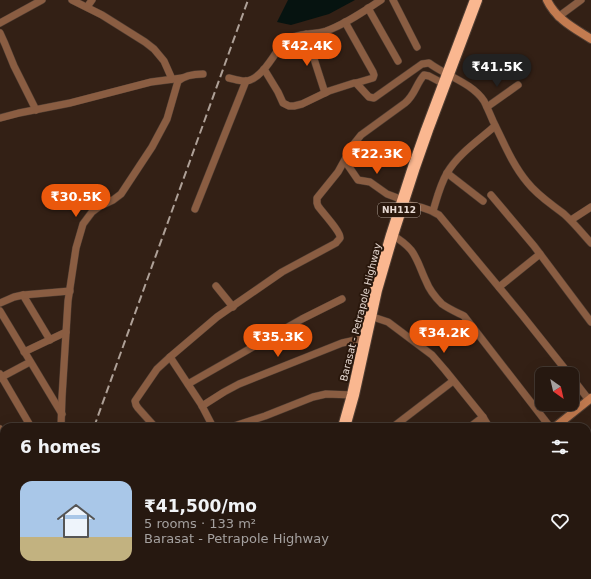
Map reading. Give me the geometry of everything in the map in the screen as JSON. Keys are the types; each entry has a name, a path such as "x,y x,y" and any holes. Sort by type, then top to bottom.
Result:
{"highway":[{"name":"Barasat - Petrapole Highway","path":"345,423 376,290 402,202 476,0"}],"main road":[{"path":"547,0 558,17 591,39"},
{"path":"560,423 590,399"}],"street":[{"path":"0,23 42,0"},
{"path":"72,0 133,34 154,49 164,61 172,79"},
{"path":"87,7 92,0"},
{"path":"229,78 246,81 254,78 262,72 284,41 288,38 324,31 336,27 381,0"},
{"path":"393,0 417,47"},
{"path":"558,17 581,0"},
{"path":"368,8 398,61"},
{"path":"264,69 283,103 289,106 302,104 351,83 356,84 373,78 373,72 345,22"},
{"path":"0,34 36,110"},
{"path":"306,34 325,93"},
{"path":"356,84 369,97 374,98 422,64 429,63 446,80"},
{"path":"0,118 70,103 143,84 203,74"},
{"path":"152,423 136,406 135,401 157,369 217,317 282,272 339,240 340,237 338,231 318,206 317,198 338,172 353,145 361,135 411,98 420,79 424,76 467,85 484,101 486,108 513,161 525,180 536,193 571,220 591,243"},
{"path":"61,423 66,332 70,291 76,248 83,224 92,212 100,206 113,200 120,194 152,147 167,119 173,102 176,85 182,78"},
{"path":"195,209 246,81"},
{"path":"486,108 518,85"},
{"path":"433,211 440,187 447,173 459,157 496,126"},
{"path":"345,161 358,180 370,182 402,202 430,209 439,215 563,367"},
{"path":"447,173 483,202"},
{"path":"492,195 540,254 591,322"},
{"path":"571,220 591,207"},
{"path":"392,235 403,242 412,251 426,283 434,295 453,311 464,316 547,423"},
{"path":"499,287 540,254"},
{"path":"216,286 233,307"},
{"path":"0,302 23,295 70,291"},
{"path":"23,295 50,340"},
{"path":"188,384 302,319 342,299"},
{"path":"0,311 62,414"},
{"path":"370,316 388,322 432,355 487,423"},
{"path":"24,352 66,332"},
{"path":"202,406 239,384 342,343 365,338"},
{"path":"170,357 202,406 211,423"},
{"path":"29,423 1,376 30,362"},
{"path":"397,423 453,381"},
{"path":"579,386 590,399"},
{"path":"243,423 313,397 326,394 352,395"},
{"path":"475,423 483,417"}],"shaded area":[{"path":"288,0 355,0 329,14 291,25 277,22"}],"railway":[{"path":"95,423 248,0"}]}
